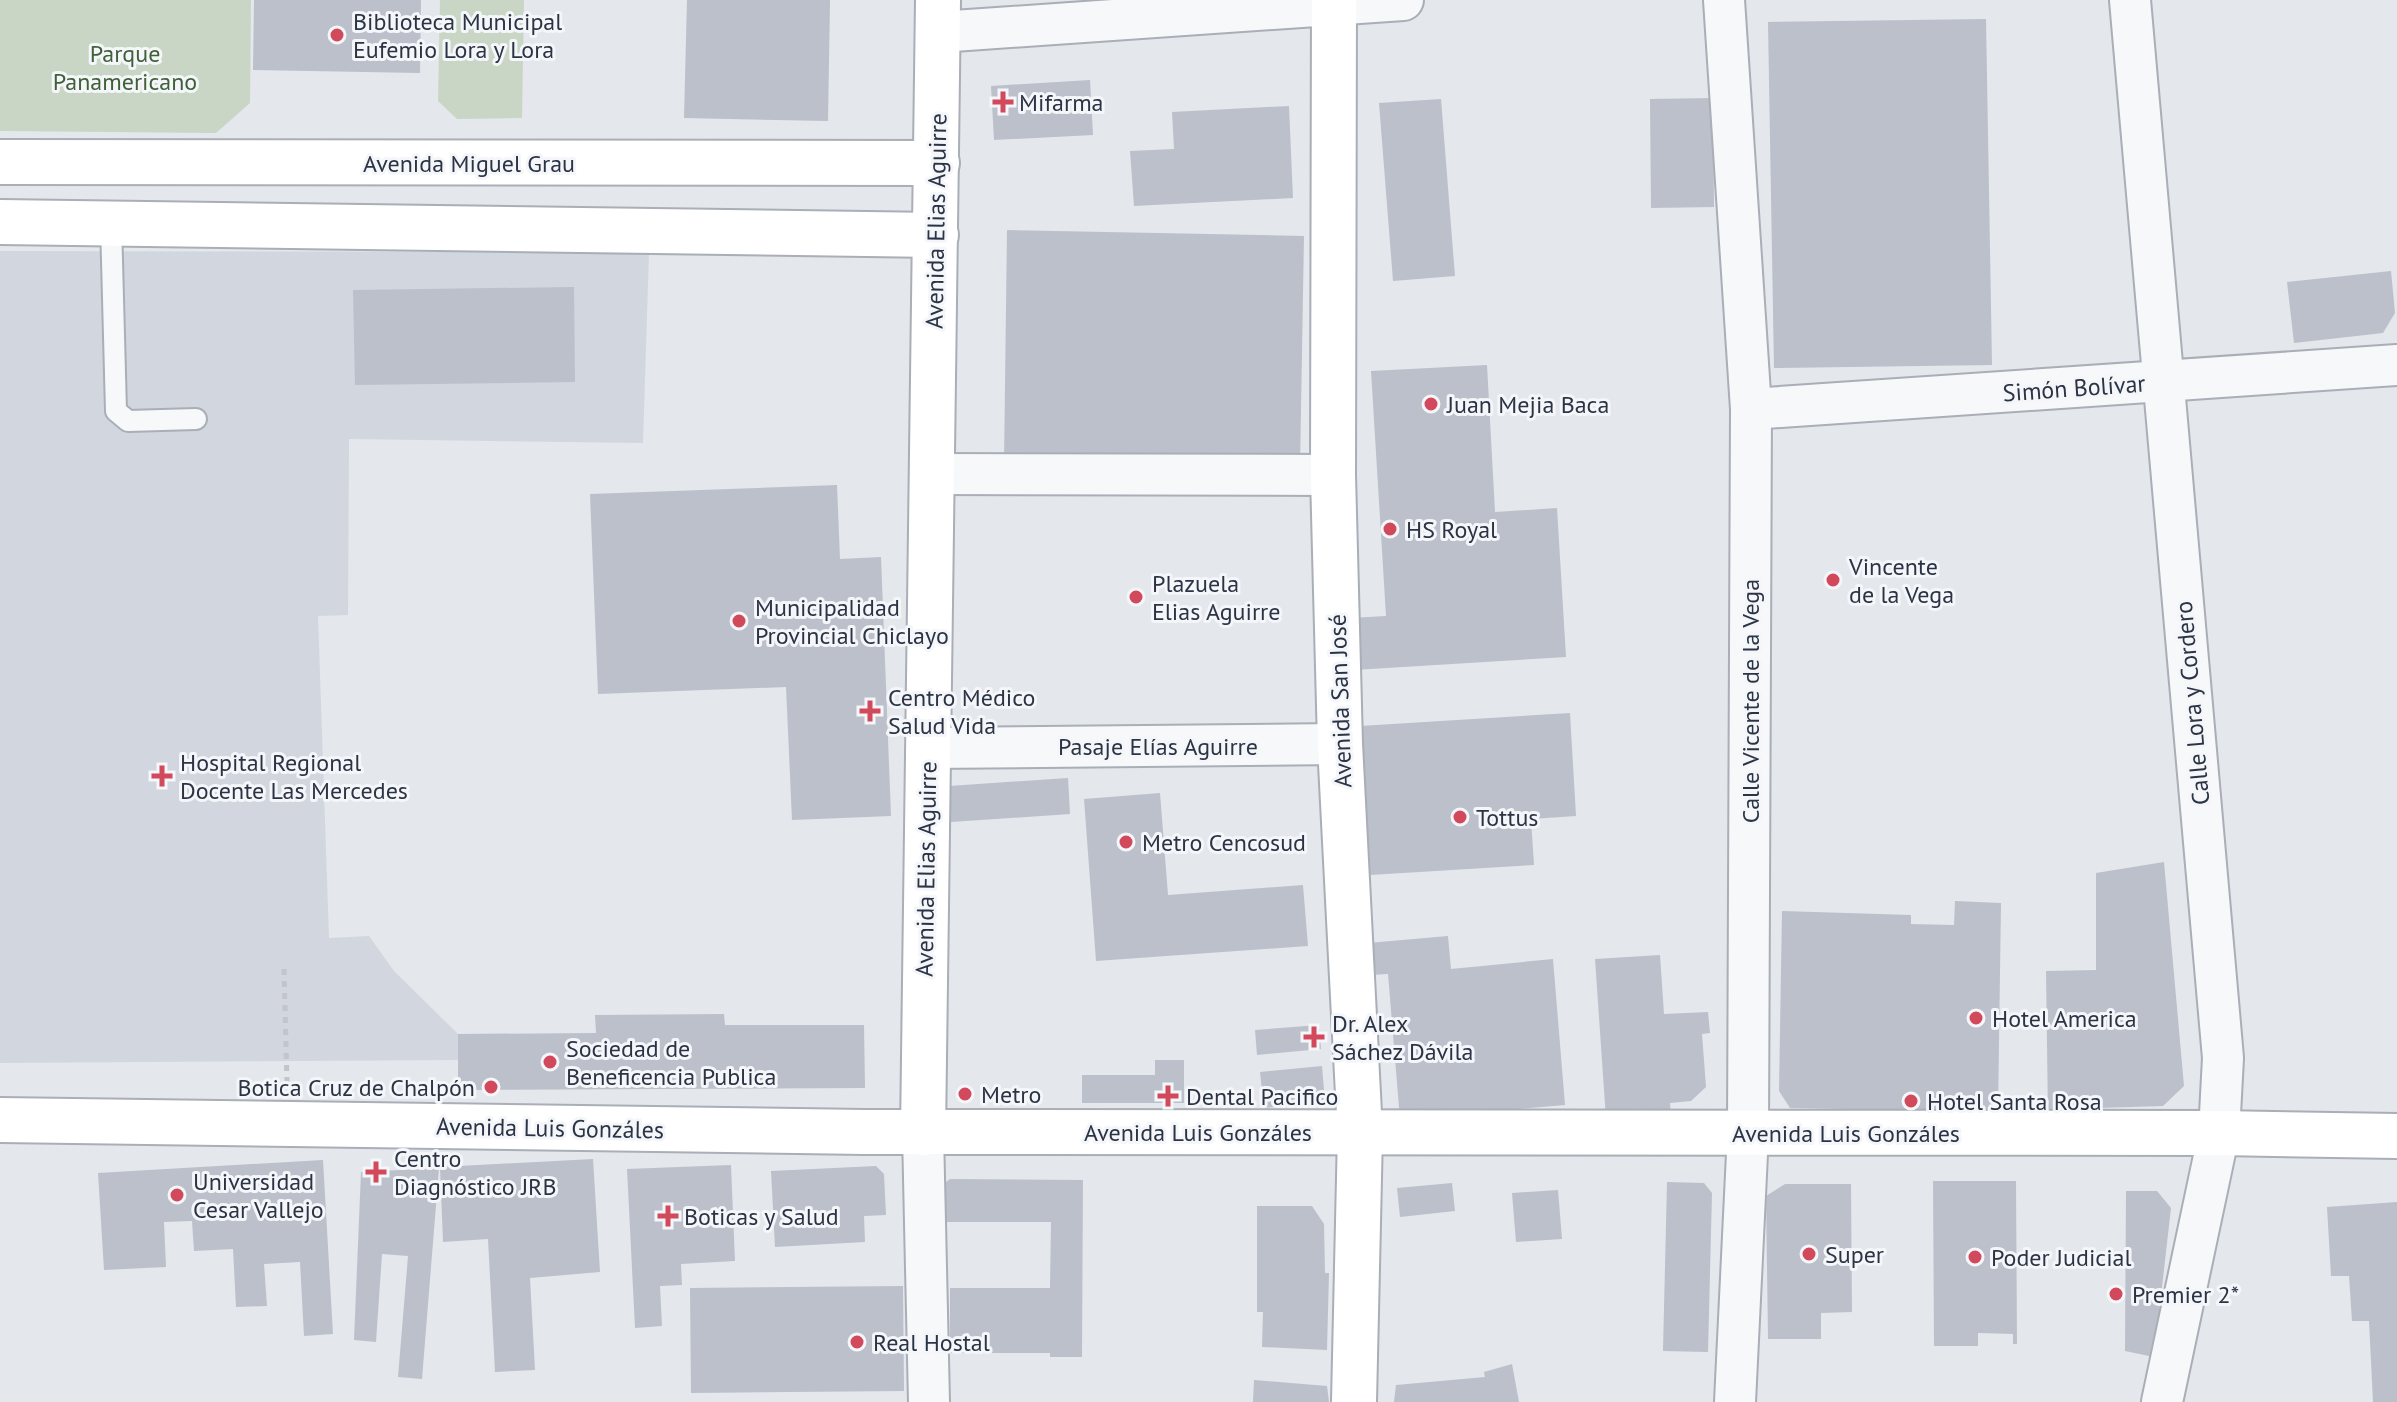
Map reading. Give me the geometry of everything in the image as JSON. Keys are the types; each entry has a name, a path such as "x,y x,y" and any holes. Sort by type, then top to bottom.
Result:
{"main road":[{"name":"Avenida San José","path":"1334,3 1333,475 1340,744 1360,1133 1354,1402"},
{"name":"Avenida Elias Aguirre","path":"923,1133 938,16"},
{"name":"Avenida Miguel Grau","path":"0,162 937,163"},
{"path":"0,222 111,223 322,239 936,235"},
{"name":"Avenida Luis Gonzáles","path":"0,1120 923,1133 2219,1133 2397,1136"}],"street":[{"path":"938,16 1403,0"},
{"name":"Calle Vicente de la Vega","path":"1724,0 1751,409 1748,1133 1735,1402"},
{"name":"Calle Lora y Cordero","path":"2130,0 2223,1058 2219,1133 2162,1402"},
{"name":"Simón Bolívar","path":"1751,409 2397,365"},
{"path":"932,474 1333,475"},
{"name":"Pasaje Elías Aguirre","path":"928,748 1340,744"},
{"name":"Avenida Elias Aguirre","path":"923,1133 929,1402"}],"lane":[{"path":"111,223 116,411 128,421 196,419"}],"path":[{"path":"284,969 289,1124"}],"shaded area":[{"name":"Hospital Regional Docente Las Mercedes","path":"0,251 649,252 643,443 349,439 348,615 318,616 329,938 369,936 394,971 458,1034 458,1060 0,1063"}],"green space":[{"name":"Parque Panamericano","path":"0,0 251,0 250,103 216,133 0,131"},
{"path":"440,0 524,0 522,118 457,119 438,101"}],"building":[{"name":"Biblioteca Municipal Eufemio Lora y Lora","path":"254,0 421,0 420,73 253,70"},
{"path":"687,0 830,0 828,121 684,118"},
{"path":"1986,19 1992,365 1774,368 1768,22"},
{"path":"1090,80 1093,135 994,140 991,86"},
{"path":"1713,98 1714,207 1651,208 1650,99"},
{"path":"1441,99 1455,276 1393,281 1379,103"},
{"path":"1289,106 1293,198 1134,206 1130,151 1174,149 1172,112"},
{"path":"1007,230 1304,236 1300,468 1004,463"},
{"path":"2391,271 2395,313 2383,333 2294,343 2287,282"},
{"path":"574,287 575,382 355,385 353,290"},
{"path":"1487,365 1495,512 1557,508 1566,657 1354,670 1351,618 1386,616 1371,371"},
{"name":"Municipalidad Provincial Chiclayo","path":"837,485 840,559 881,557 891,816 792,820 786,687 598,694 590,494"},
{"name":"Tottus","path":"1570,713 1576,816 1531,819 1534,865 1370,875 1360,726"},
{"path":"1068,778 1070,814 951,822 949,786"},
{"name":"Metro Cencosud","path":"1160,793 1168,895 1303,885 1308,946 1096,961 1084,799"},
{"path":"2164,862 2184,1086 2163,1106 2098,1108 2098,1117 2048,1118 2046,971 2096,970 2096,873"},
{"path":"1955,901 2001,903 1998,1112 1790,1108 1779,1091 1782,911 1911,915 1911,924 1954,925"},
{"path":"1448,936 1451,969 1553,959 1565,1105 1400,1119 1388,974 1370,975 1368,943"},
{"path":"1660,955 1664,1014 1708,1012 1710,1033 1702,1034 1706,1087 1691,1101 1670,1103 1671,1115 1606,1119 1595,959"},
{"path":"724,1014 725,1025 864,1025 865,1088 458,1090 458,1034 596,1033 595,1015"},
{"path":"1319,1025 1321,1049 1257,1055 1255,1030"},
{"path":"1155,1060 1184,1060 1184,1103 1082,1103 1082,1075 1155,1075"},
{"path":"1322,1066 1325,1102 1264,1108 1260,1072"},
{"path":"593,1159 600,1272 530,1278 535,1370 495,1372 488,1239 443,1242 440,1167"},
{"path":"323,1160 333,1334 304,1336 300,1262 264,1264 267,1306 236,1307 233,1249 194,1251 192,1221 164,1222 166,1267 104,1270 98,1173"},
{"path":"731,1165 735,1261 681,1264 682,1285 660,1286 662,1326 635,1328 627,1169"},
{"path":"876,1166 884,1174 886,1215 864,1216 865,1242 775,1247 771,1171"},
{"path":"439,1168 422,1379 398,1377 408,1256 382,1254 376,1342 354,1340 361,1172"},
{"path":"950,1179 1083,1180 1082,1357 1050,1357 1050,1353 950,1353 950,1288 1050,1288 1051,1222 938,1222 938,1188"},
{"name":"Poder Judicial","path":"1933,1181 2016,1181 2017,1344 2013,1344 2013,1334 1978,1333 1978,1346 1934,1346"},
{"path":"1667,1182 1704,1183 1712,1193 1708,1352 1663,1351"},
{"path":"1452,1183 1455,1211 1400,1217 1397,1188"},
{"name":"Super","path":"1785,1184 1851,1184 1852,1312 1821,1313 1821,1339 1768,1339 1766,1196"},
{"path":"1558,1190 1562,1239 1516,1242 1512,1193"},
{"path":"2126,1191 2157,1191 2171,1208 2154,1357 2125,1351"},
{"path":"2397,1202 2397,1402 2373,1402 2369,1321 2352,1321 2349,1276 2331,1276 2327,1207"},
{"path":"1257,1206 1312,1206 1324,1224 1325,1273 1329,1273 1327,1350 1262,1347 1263,1312 1257,1312"},
{"path":"903,1286 904,1391 691,1393 690,1288"},
{"path":"1512,1364 1519,1402 1394,1402 1396,1385 1485,1377 1484,1372"},
{"path":"1254,1380 1327,1386 1329,1402 1253,1402"}],"place":[{"name":"Biblioteca Municipal Eufemio Lora y Lora","path":"337,35"},
{"name":"Mifarma","path":"1003,102"},
{"name":"Juan Mejia Baca","path":"1431,404"},
{"name":"HS Royal","path":"1390,529"},
{"name":"Vincente de la Vega","path":"1833,580"},
{"name":"Plazuela Elias Aguirre","path":"1136,597"},
{"name":"Municipalidad Provincial Chiclayo","path":"739,621"},
{"name":"Centro Médico Salud Vida","path":"870,711"},
{"name":"Hospital Regional Docente Las Mercedes","path":"162,776"},
{"name":"Tottus","path":"1460,817"},
{"name":"Metro Cencosud","path":"1126,842"},
{"name":"Hotel America","path":"1976,1018"},
{"name":"Dr. Alex Sáchez Dávila","path":"1314,1037"},
{"name":"Sociedad de Beneficencia Publica","path":"550,1062"},
{"name":"Botica Cruz de Chalpón","path":"491,1087"},
{"name":"Metro","path":"965,1094"},
{"name":"Dental Pacifico","path":"1168,1096"},
{"name":"Hotel Santa Rosa","path":"1911,1101"},
{"name":"Centro Diagnóstico JRB","path":"376,1172"},
{"name":"Universidad Cesar Vallejo","path":"177,1195"},
{"name":"Boticas y Salud","path":"668,1216"},
{"name":"Super","path":"1809,1254"},
{"name":"Poder Judicial","path":"1975,1257"},
{"name":"Premier 2*","path":"2116,1294"},
{"name":"Real Hostal","path":"857,1342"}]}
